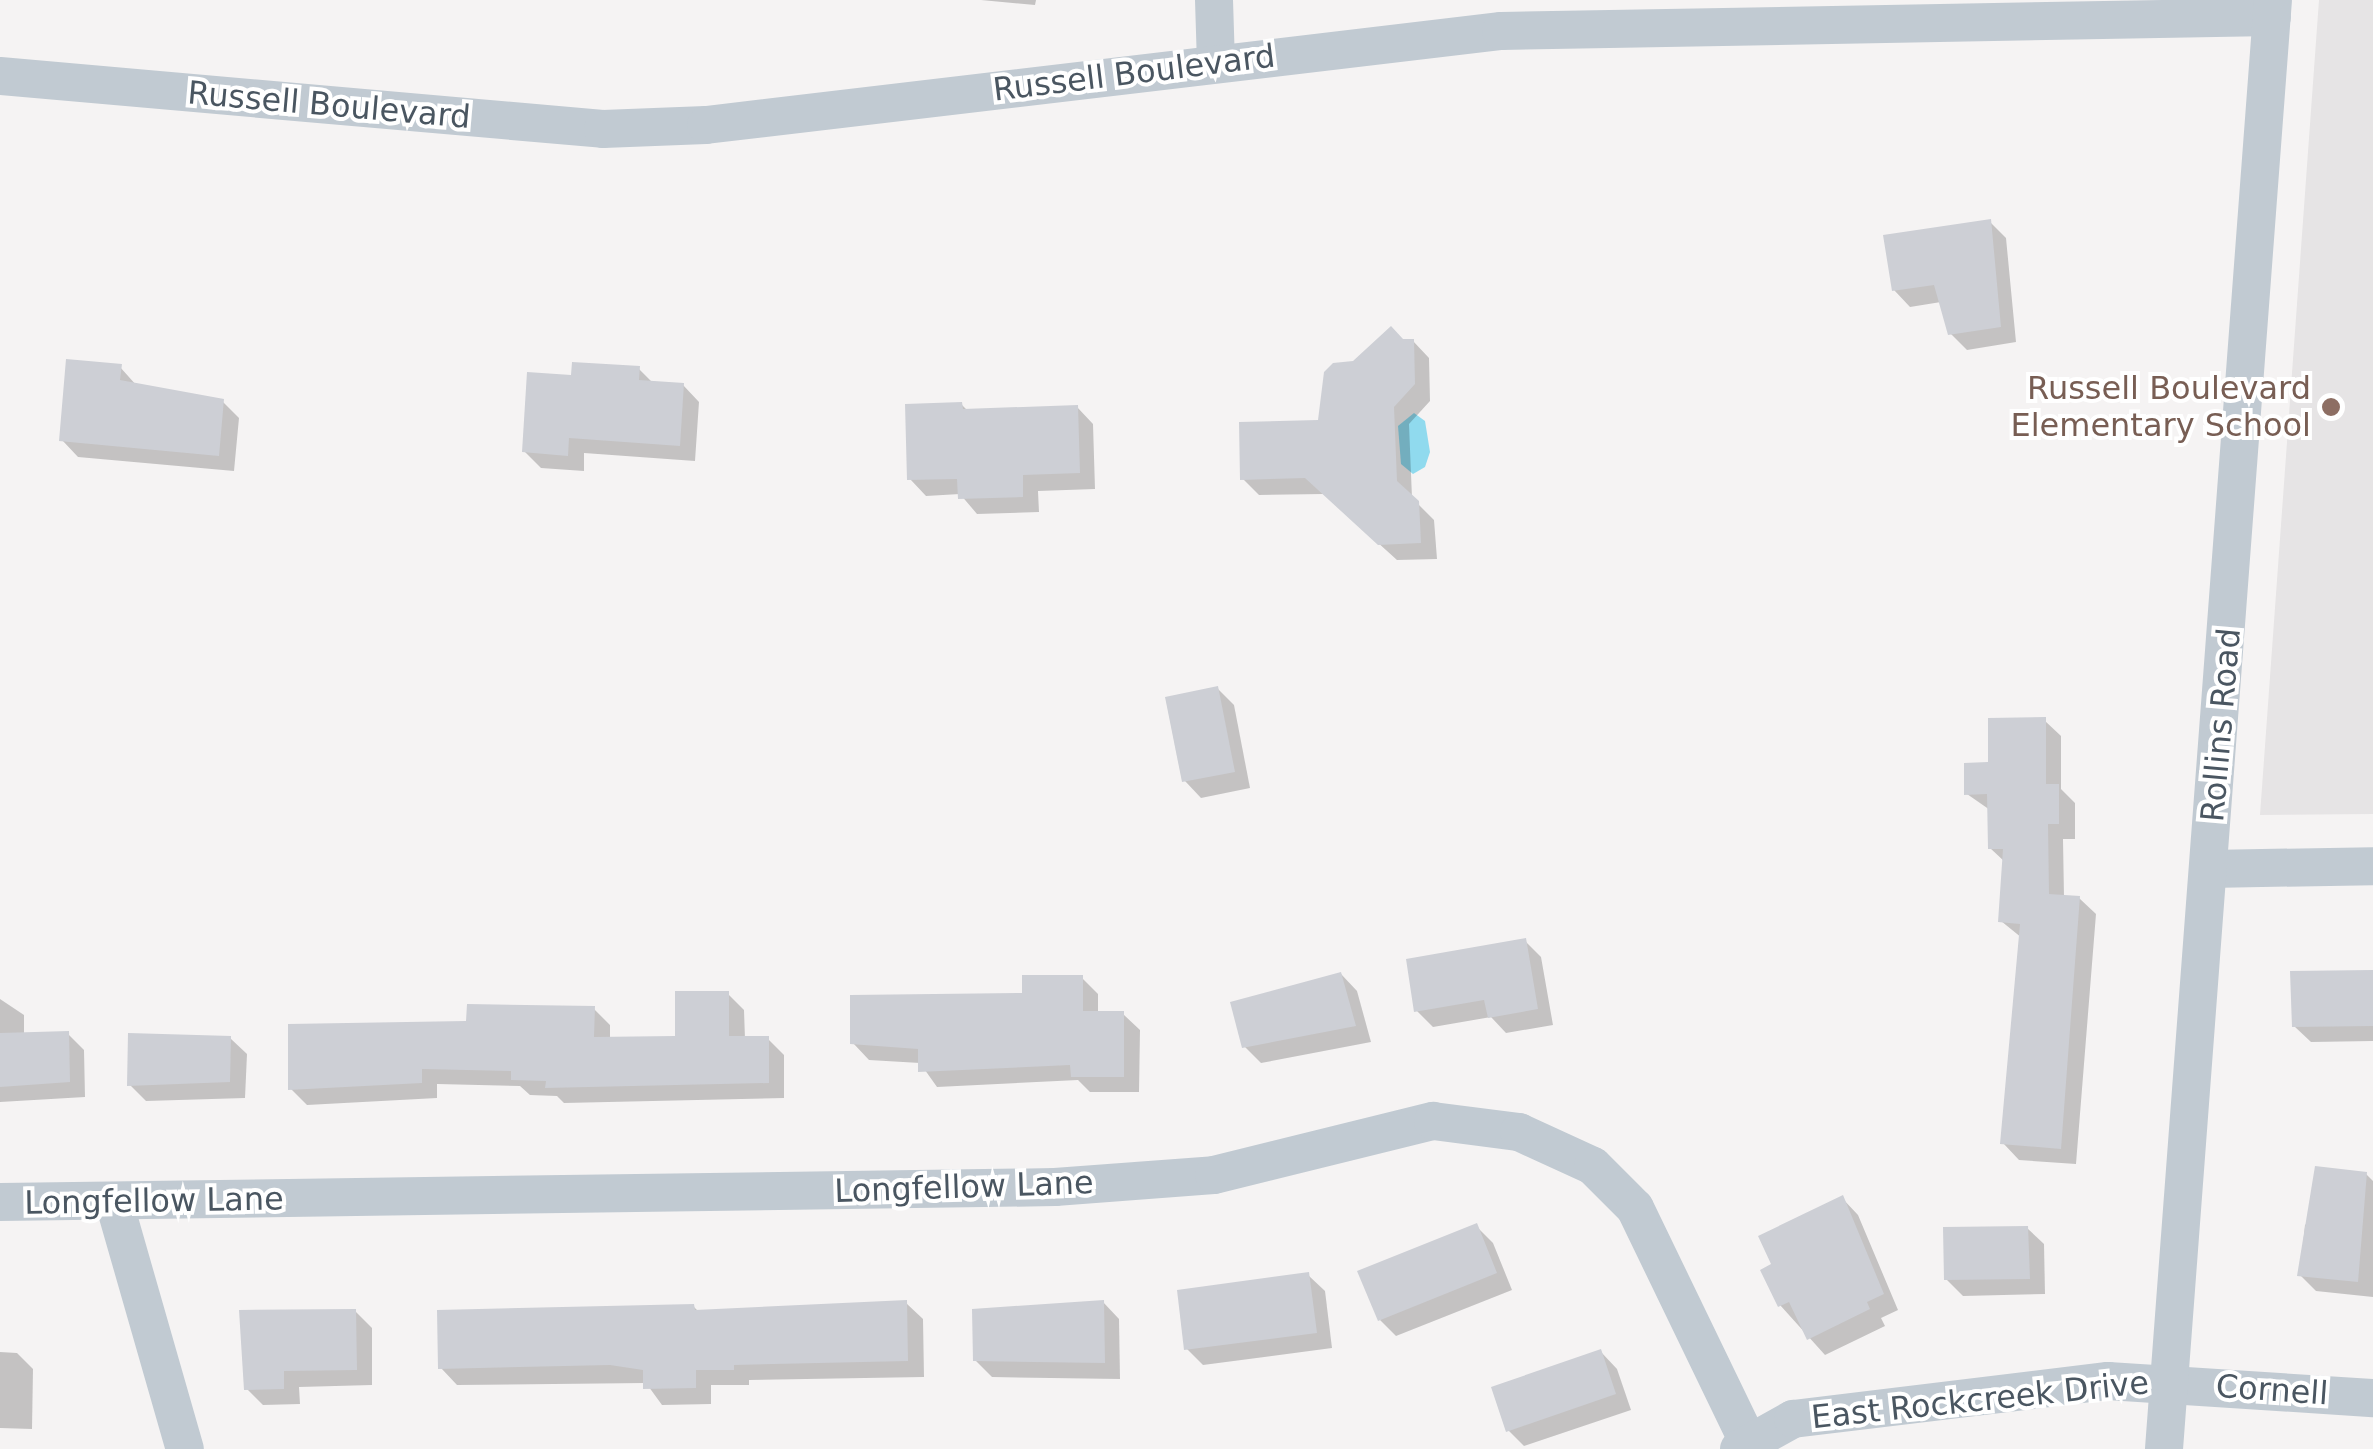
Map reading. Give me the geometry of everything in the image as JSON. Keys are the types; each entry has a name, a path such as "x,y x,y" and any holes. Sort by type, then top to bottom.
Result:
{"street":[{"path":"1214,0 1216,62"},
{"name":"Russell Boulevard","path":"0,76 603,129 706,125 1501,31 2272,9"},
{"name":"Rollins Road","path":"2164,1449 2272,9"},
{"path":"2210,869 2373,866"},
{"name":"Longfellow Lane","path":"0,1202 1055,1187 1214,1175 1433,1122 1520,1132 1593,1166 1635,1208 1743,1446"},
{"path":"114,1202 184,1449"},
{"name":"East Rockcreek Drive","path":"1743,1446 1794,1418 2108,1381 2170,1382"},
{"name":"Cornell","path":"2170,1382 2373,1398"}],"shaded area":[{"name":"Russell Boulevard Elementary School","path":"2319,0 2373,0 2373,814 2260,815"}],"water":[{"path":"1414,413 1425,421 1430,452 1425,467 1413,474 1401,464 1398,426"}],"building":[{"path":"1991,219 2001,327 1948,335 1934,285 1892,291 1883,235"},
{"path":"1391,326 1403,339 1414,339 1415,384 1394,407 1397,481 1419,501 1421,543 1378,545 1305,478 1240,480 1239,422 1318,420 1324,372 1333,363 1353,361"},
{"path":"66,359 122,364 120,380 224,399 219,456 59,441"},
{"path":"572,362 640,366 639,380 684,383 680,446 569,438 568,456 522,452 527,372 571,375"},
{"path":"962,402 963,409 1078,405 1080,473 1023,475 1023,497 958,499 957,479 907,480 905,404"},
{"path":"1218,686 1235,772 1182,782 1165,697"},
{"path":"2046,717 2046,784 2059,784 2059,824 2048,824 2049,894 2080,896 2061,1149 2000,1144 2020,924 1998,922 2003,849 1988,849 1987,794 1964,795 1964,763 1988,762 1988,718"},
{"path":"1526,938 1538,1009 1488,1018 1484,1000 1414,1012 1406,959"},
{"path":"2373,970 2373,1026 2292,1027 2290,971"},
{"path":"1341,972 1356,1026 1242,1048 1230,1002"},
{"path":"1022,975 1083,975 1083,1011 1124,1011 1124,1077 1071,1077 1070,1065 918,1072 918,1049 850,1044 850,995 1022,993"},
{"path":"675,991 729,991 729,1036 769,1036 769,1083 545,1088 546,1081 511,1080 511,1071 422,1069 422,1083 288,1090 288,1024 466,1021 467,1004 595,1006 594,1037 675,1036"},
{"path":"69,1031 70,1082 0,1087 0,1033"},
{"path":"128,1033 231,1036 230,1082 127,1086"},
{"path":"2315,1166 2367,1172 2358,1282 2297,1276"},
{"path":"1843,1195 1884,1294 1867,1302 1870,1309 1807,1340 1789,1302 1778,1307 1760,1270 1771,1264 1758,1236"},
{"path":"1477,1223 1497,1273 1378,1321 1357,1271"},
{"path":"2028,1226 2030,1279 1944,1280 1943,1227"},
{"path":"1309,1272 1317,1333 1184,1350 1177,1290"},
{"path":"907,1300 908,1361 734,1365 734,1370 696,1370 696,1388 643,1389 643,1370 610,1365 438,1369 437,1310 694,1304 695,1310"},
{"path":"1104,1300 1105,1363 973,1361 972,1309"},
{"path":"356,1309 357,1370 284,1371 284,1389 244,1390 239,1310"},
{"path":"1601,1349 1616,1394 1506,1432 1491,1387"}],"place":[{"name":"Russell Boulevard Elementary School","path":"2331,407"}]}
